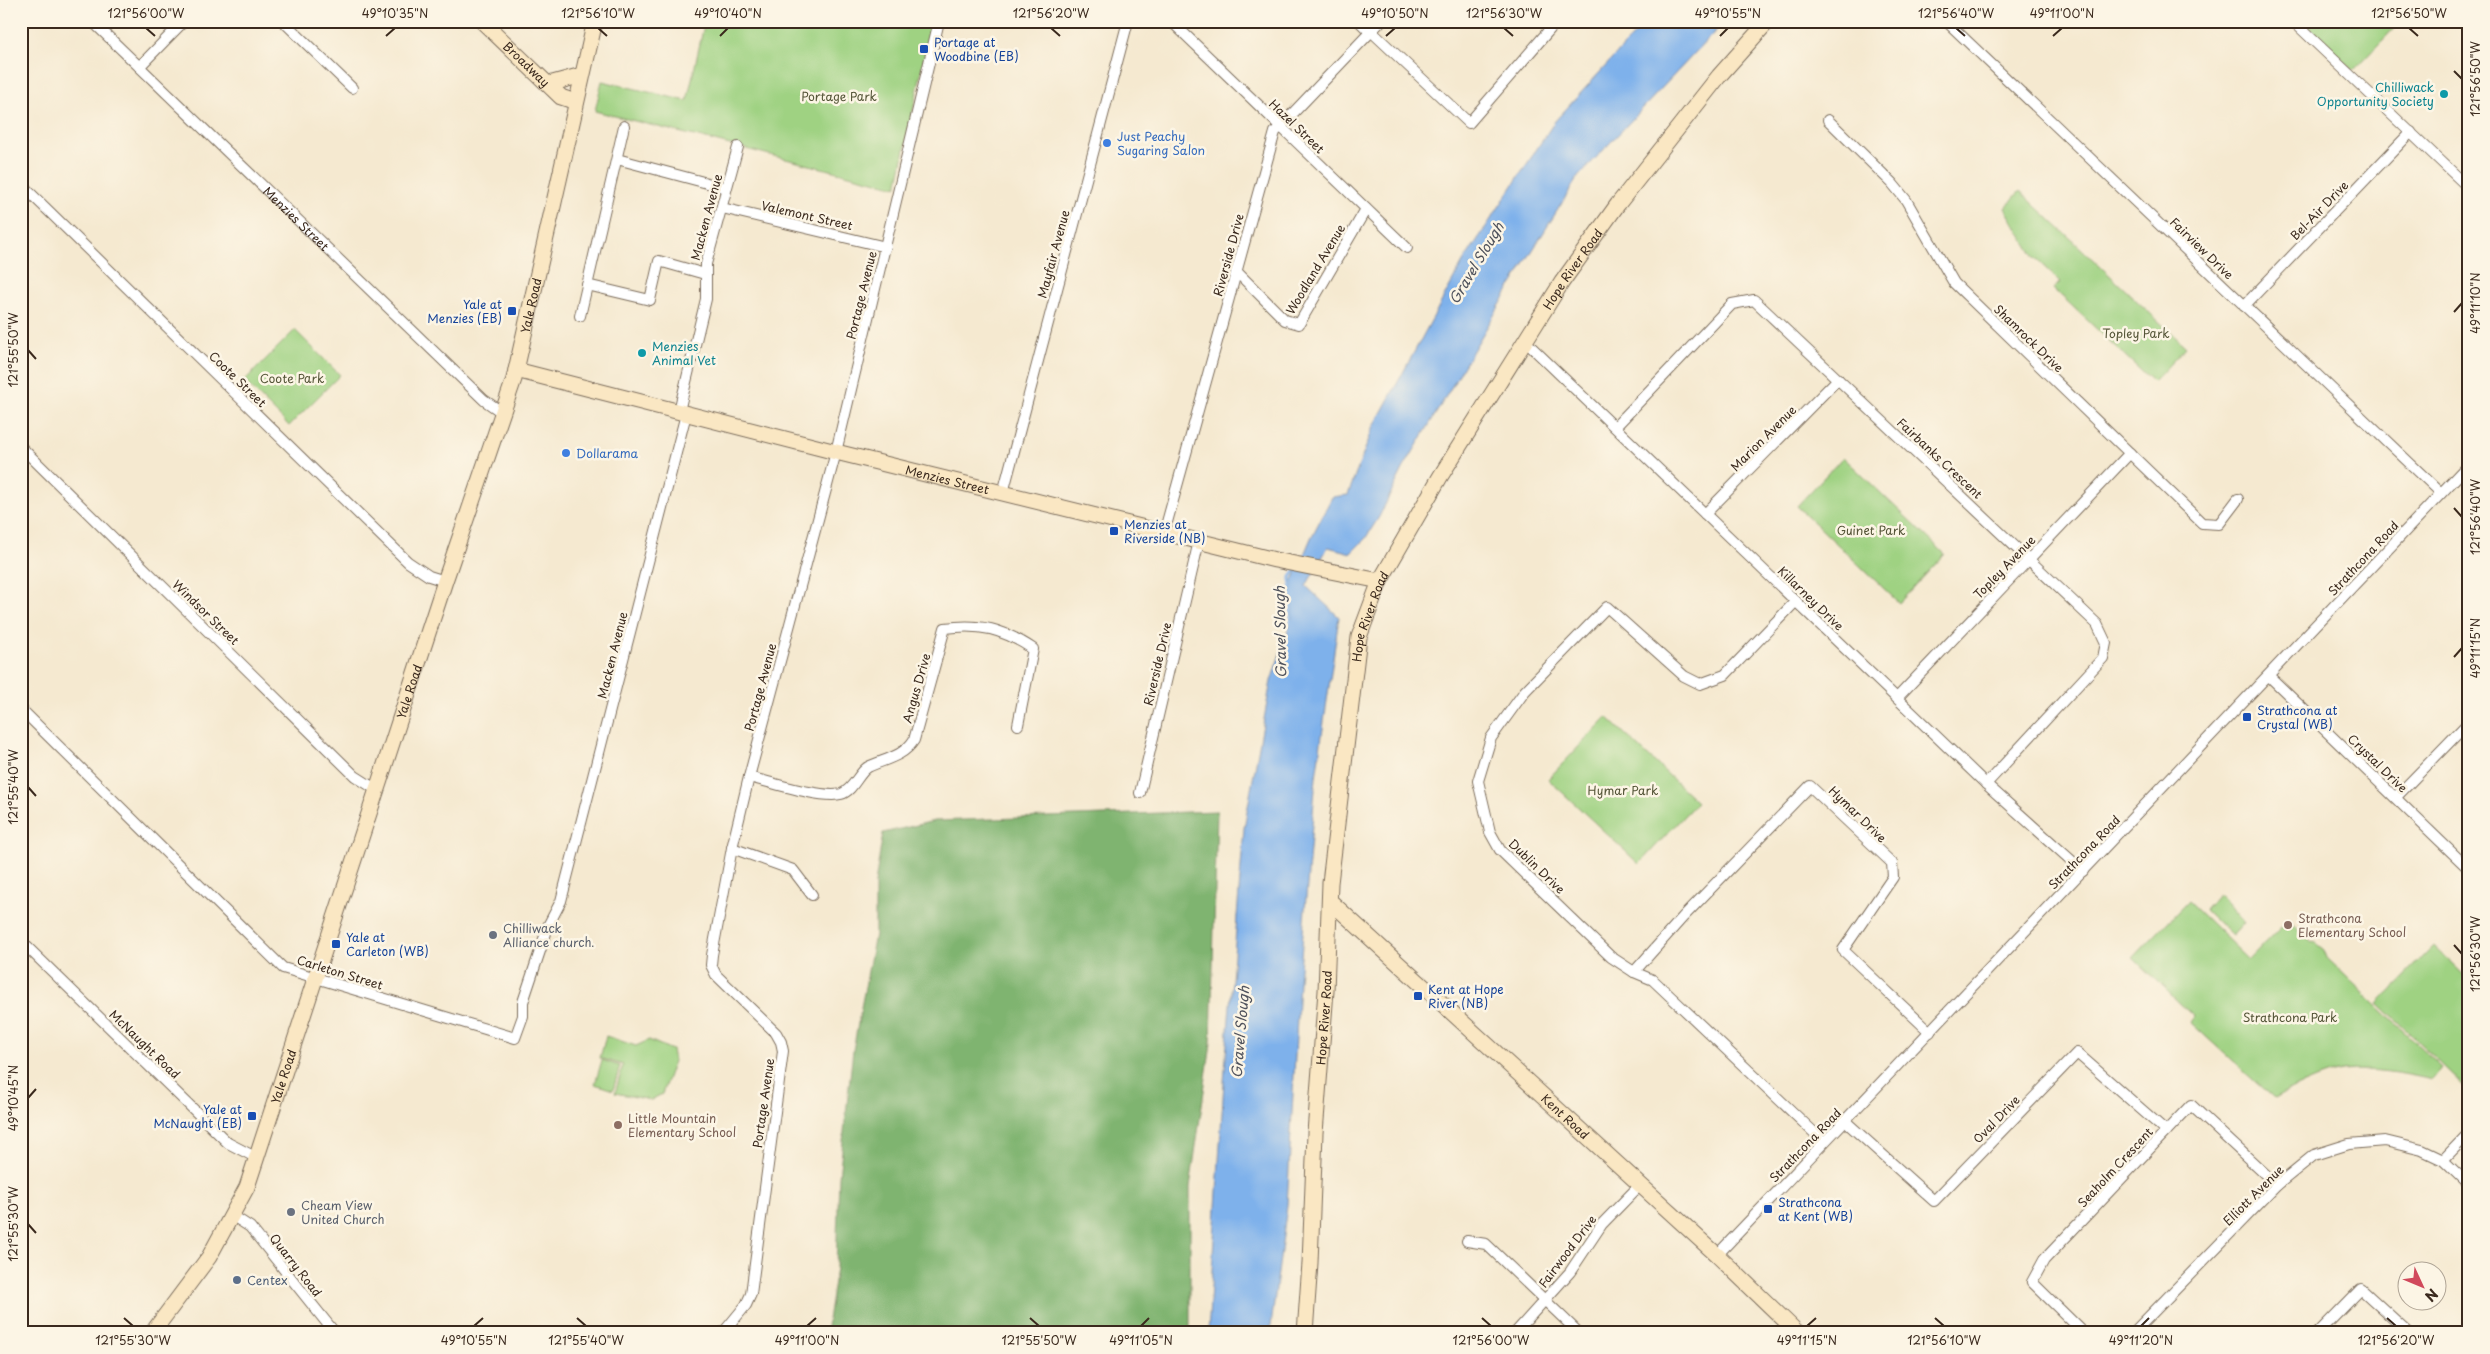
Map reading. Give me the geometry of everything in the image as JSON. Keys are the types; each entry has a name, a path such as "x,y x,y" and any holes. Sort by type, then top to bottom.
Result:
{"street":[{"name":"Menzies Street","path":"92,21 484,400 503,413"},
{"path":"140,66 184,21"},
{"path":"284,21 352,88"},
{"name":"Broadway","path":"482,21 561,97 576,102"},
{"name":"Yale Road","path":"152,1333 195,1277 233,1216 247,1187 257,1158 516,370 595,21"},
{"name":"Portage Avenue","path":"723,1333 746,1305 752,1294 783,1051 781,1042 776,1034 719,979 712,965 732,848 749,777 836,452 939,21"},
{"name":"Mayfair Avenue","path":"1003,493 1128,21"},
{"name":"Hazel Street","path":"1171,21 1407,248"},
{"path":"1359,21 1469,123 1557,21"},
{"name":"Riverside Drive","path":"1164,533 1275,132 1381,21"},
{"name":"Hope River Road","path":"1304,1333 1310,1263 1315,1133 1326,991 1330,901 1359,637 1380,581 1440,477 1562,282 1618,204 1719,76 1768,21"},
{"name":"Fairview Drive","path":"1946,21 2441,493"},
{"path":"2293,21 2469,188"},
{"path":"549,84 582,75"},
{"name":"Shamrock Drive","path":"1828,120 1906,200 1954,283 2202,523 2219,524 2238,499"},
{"path":"580,316 624,126"},
{"name":"Bel-Air Drive","path":"2244,306 2411,132"},
{"name":"Macken Avenue","path":"561,901 682,412 706,299 704,274 738,147"},
{"path":"617,159 726,188"},
{"name":"Coote Street","path":"21,184 408,562 429,576 445,582"},
{"name":"Valemont Street","path":"722,208 886,247"},
{"name":"Woodland Avenue","path":"1236,271 1286,320 1299,324 1366,209"},
{"path":"587,285 650,300 659,261 704,274"},
{"name":"Fairbanks Crescent","path":"1615,427 1732,304 1754,300 2097,624 2106,642 2103,658 1986,784"},
{"name":"Killarney Drive","path":"1524,340 1986,784 2083,871"},
{"name":"Menzies Street","path":"516,370 1164,533 1276,560 1380,581"},
{"name":"Marion Avenue","path":"1705,514 1838,379"},
{"name":"Windsor Street","path":"21,447 355,776 377,790"},
{"name":"Topley Avenue","path":"1897,698 2130,453"},
{"name":"Strathcona Road","path":"1717,1255 2270,676 2469,464"},
{"name":"Riverside Drive","path":"1140,793 1198,541"},
{"name":"Dublin Drive","path":"1796,601 1725,675 1700,684 1684,676 1607,607 1525,690 1491,738 1478,781 1490,832 1500,850 1611,957 1634,972 1654,980 1824,1142"},
{"name":"Angus Drive","path":"749,777 815,793 841,794 855,783 866,768 900,754 909,748 914,740 945,628 967,625 991,629 1012,635 1033,649 1018,725"},
{"name":"Crystal Drive","path":"2270,676 2469,869"},
{"name":"Carleton Street","path":"21,709 283,968 515,1038 523,1016 523,1002 526,992 549,924 561,901"},
{"path":"2396,798 2469,722"},
{"name":"Hymar Drive","path":"1634,972 1683,917 1810,786 1892,863 1893,877 1843,950 1930,1032"},
{"path":"732,848 794,870 812,896"},
{"name":"Kent Road","path":"1330,901 1717,1255 1798,1333"},
{"name":"McNaught Road","path":"21,940 228,1143 257,1158"},
{"name":"Oval Drive","path":"1845,1121 1934,1201 2077,1053 2166,1131"},
{"name":"Seaholm Crescent","path":"2084,1333 2032,1282 2044,1260 2191,1105 2277,1185"},
{"path":"2443,1160 2469,1133"},
{"name":"Elliott Avenue","path":"2133,1333 2277,1185 2314,1155 2349,1144 2385,1141 2422,1150 2443,1160 2469,1185"},
{"name":"Fairwood Drive","path":"1515,1333 1570,1272 1602,1224 1640,1185"},
{"name":"Quarry Road","path":"233,1216 250,1227 335,1333"},
{"path":"1467,1241 1486,1244 1579,1333"},
{"path":"2318,1333 2362,1289 2409,1333"}],"green space":[{"name":"Portage Park","path":"705,21 932,21 897,187 595,111 602,81 687,101"},
{"path":"2302,21 2401,21 2353,71"},
{"name":"Topley Park","path":"2020,191 2186,347 2153,382 2054,289 2060,282 2035,258 2005,208"},
{"name":"Coote Park","path":"295,330 340,375 289,426 244,381"},
{"name":"Guinet Park","path":"1843,457 1945,554 1899,603 1797,506"},
{"name":"Hymar Park","path":"1607,717 1697,802 1639,864 1548,779"},
{"path":"1217,811 1211,1043 1190,1187 1190,1333 826,1333 836,1268 839,1177 853,1050 875,934 875,883 883,833 934,821"},
{"path":"2219,894 2244,923 2232,936 2205,910"},
{"name":"Strathcona Park","path":"2188,901 2249,960 2288,920 2312,943 2314,942 2324,950 2327,958 2442,1068 2432,1080 2410,1075 2365,1070 2335,1072 2317,1078 2274,1099 2190,1022 2194,1017 2133,958"},
{"path":"2434,946 2469,980 2469,1091 2378,1003"},
{"path":"606,1036 636,1046 649,1040 672,1050 674,1061 662,1094 651,1100 615,1093 623,1065 600,1058"},
{"path":"602,1060 620,1066 613,1090 595,1084"}],"water":[{"path":"1647,21 1725,21 1578,177 1403,469 1379,517 1365,539 1351,553 1328,547 1306,586 1339,617 1316,777 1299,981 1287,1206 1270,1333 1208,1333 1224,1082 1244,828 1271,681 1292,619 1292,583 1311,538 1332,497 1348,495 1373,428 1463,262 1555,121"}],"waterway":[{"name":"Gravel Slough","path":"1291,624 1291,577 1296,570"}],"place":[{"name":"Portage at Woodbine (EB)","path":"924,49"},
{"name":"Chilliwack Opportunity Society","path":"2444,94"},
{"name":"Just Peachy Sugaring Salon","path":"1107,143"},
{"name":"Yale at Menzies (EB)","path":"512,311"},
{"name":"Menzies Animal Vet","path":"642,353"},
{"name":"Dollarama","path":"566,453"},
{"name":"Menzies at Riverside (NB)","path":"1114,531"},
{"name":"Strathcona at Crystal (WB)","path":"2247,717"},
{"name":"Strathcona Elementary School","path":"2288,925"},
{"name":"Chilliwack Alliance church.","path":"493,935"},
{"name":"Yale at Carleton (WB)","path":"336,944"},
{"name":"Kent at Hope River (NB)","path":"1418,996"},
{"name":"Yale at McNaught (EB)","path":"252,1116"},
{"name":"Little Mountain Elementary School","path":"618,1125"},
{"name":"Strathcona at Kent (WB)","path":"1768,1209"},
{"name":"Cheam View United Church","path":"291,1212"},
{"name":"Centex","path":"237,1280"}]}
